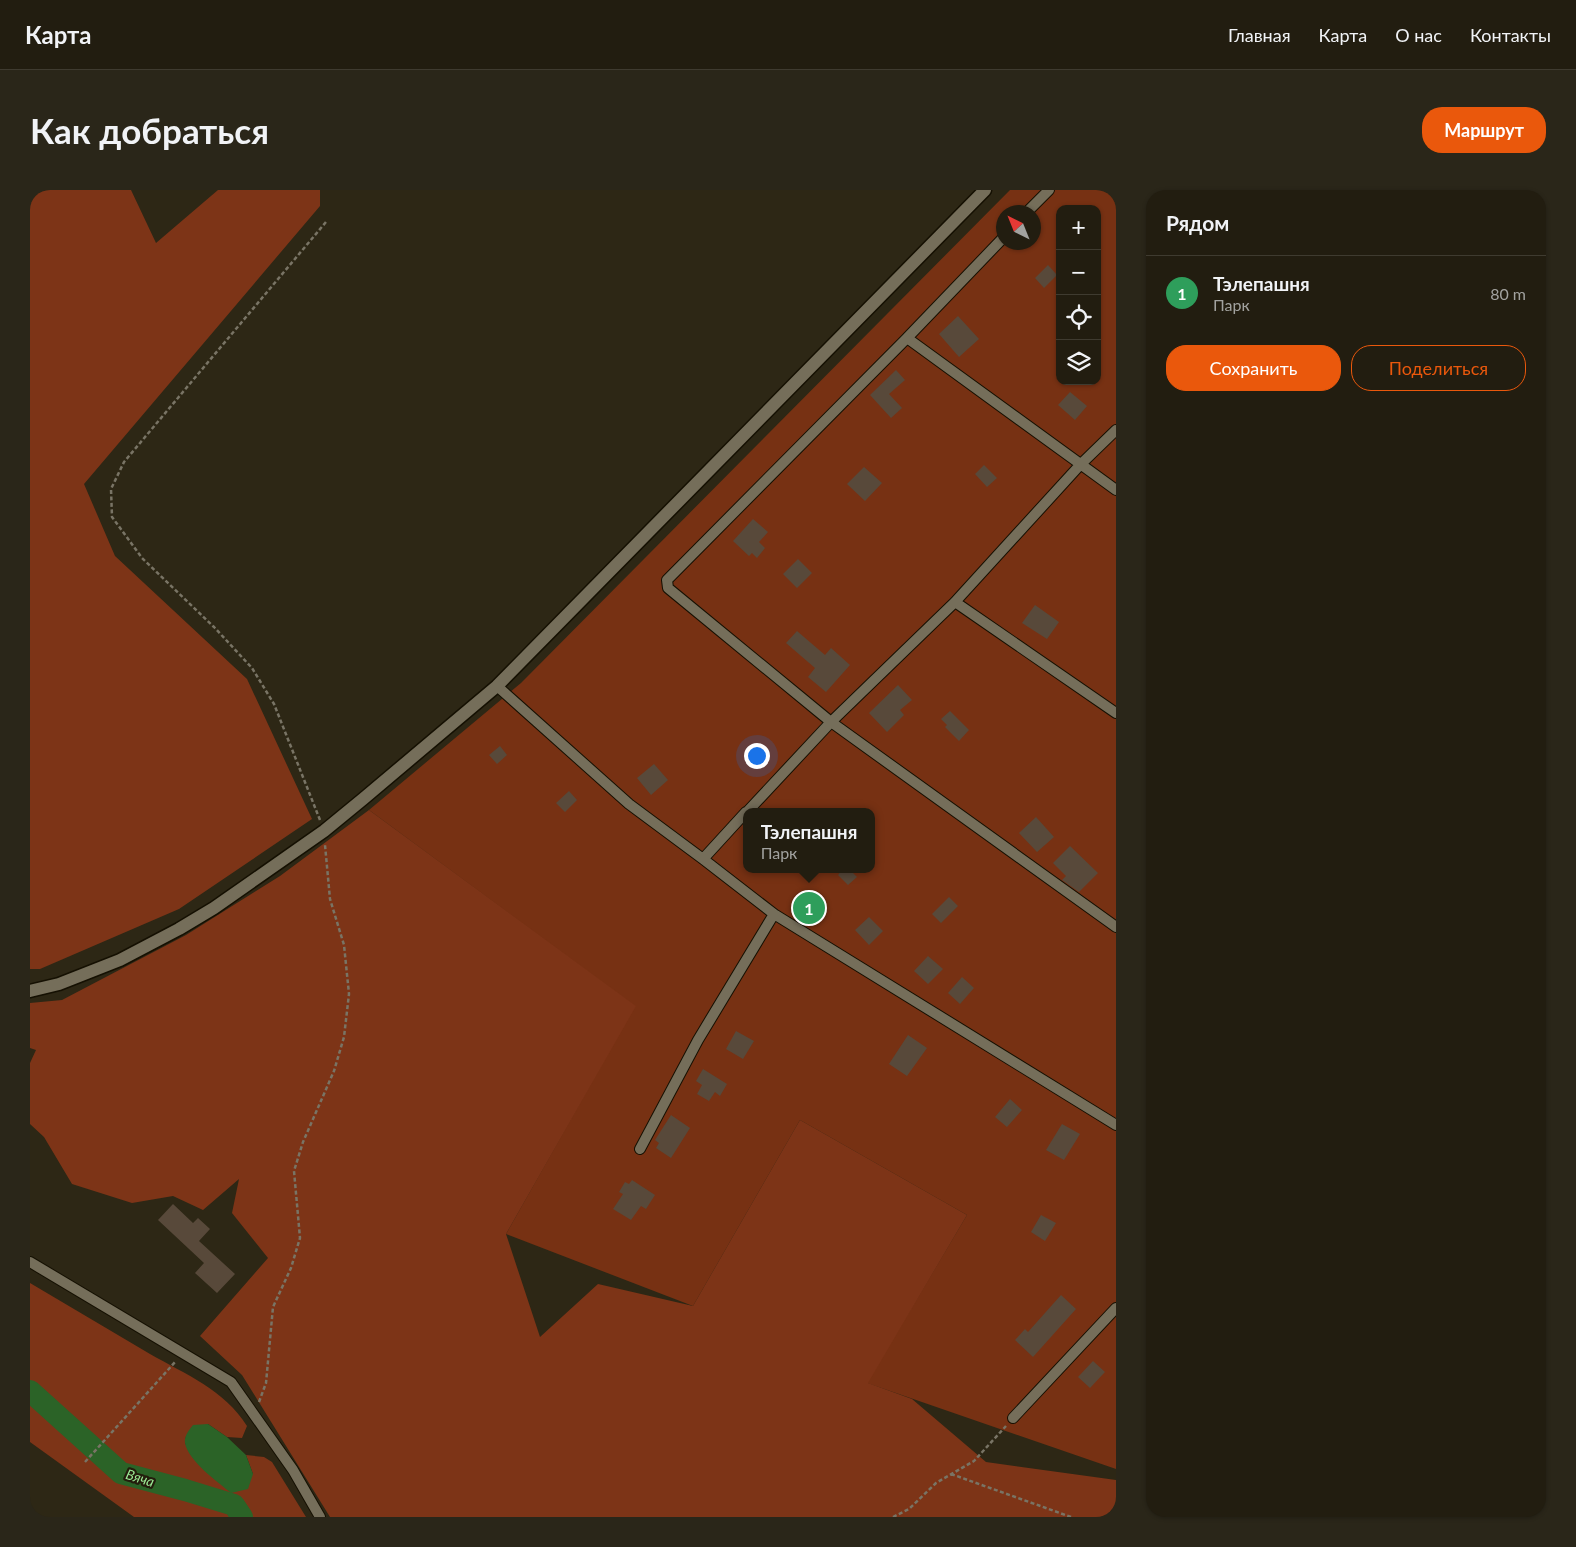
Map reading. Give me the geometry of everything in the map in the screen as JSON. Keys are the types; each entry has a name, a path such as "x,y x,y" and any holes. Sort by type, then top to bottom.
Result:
{"street":[{"path":"30,992 59,984 112,963 179,929 214,908 324,831 497,686 985,190"},
{"path":"1034,205 1049,190"},
{"path":"996,245 667,580 668,588 831,722 1116,927"},
{"path":"907,338 1116,490"},
{"path":"751,808 831,722 955,602 1080,465 1116,430"},
{"path":"955,602 1116,713"},
{"path":"497,686 629,804 774,914 1116,1125"},
{"path":"703,859 743,816"},
{"path":"640,1150 698,1040 774,914"},
{"path":"30,1262 230,1382 293,1470 320,1517"},
{"path":"1013,1418 1116,1308"}],"path":[{"path":"254,1415 266,1384 273,1307 291,1268 300,1238 294,1172 303,1142 334,1071 344,1036 349,994 344,945 330,899 326,872 324,831 274,704 252,668 214,627 142,558 112,518 111,489 124,462 326,222"},
{"path":"85,1462 184,1353"},
{"path":"893,1517 909,1509 936,1484 974,1461 1013,1418"},
{"path":"951,1474 1071,1517"}],"shaded area":[{"path":"30,190 131,190 156,243 218,190 320,190 320,206 84,484 115,556 247,679 312,819 179,909 40,969 30,969"},
{"path":"1010,190 1116,190 1116,1469 867,1383 967,1215 800,1120 693,1306 506,1234 635,1006 369,810 521,683"},
{"path":"369,810 636,1006 506,1234 540,1337 598,1284 693,1306 800,1120 967,1215 868,1383 912,1399 986,1462 1116,1480 1116,1517 330,1517 242,1375 200,1336 268,1258 232,1213 239,1179 203,1210 173,1196 132,1203 72,1184 44,1137 30,1124 30,1063 36,1050 30,1048 30,1003 62,1000 186,935 280,876"},
{"path":"30,1283 190,1376 227,1402 247,1426 242,1438 227,1437 208,1424 186,1436 185,1443 191,1455 253,1474 246,1455 264,1457 272,1462 306,1517 134,1517 30,1442"},
{"path":"208,1424 227,1437 246,1455 253,1474 248,1489 231,1493 204,1471 187,1450 185,1438 193,1425"}],"building":[{"path":"1048,265 1056,274 1044,288 1035,278"},
{"path":"958,316 979,339 959,357 939,334"},
{"path":"896,370 905,380 889,394 902,408 891,418 870,395"},
{"path":"1070,392 1087,406 1075,420 1058,405"},
{"path":"984,465 997,478 987,487 975,474"},
{"path":"864,467 882,483 865,501 847,484"},
{"path":"753,519 768,532 759,542 765,548 757,558 752,553 749,556 733,541"},
{"path":"798,559 812,573 797,588 783,574"},
{"path":"1035,605 1059,622 1047,639 1022,623"},
{"path":"797,631 825,655 831,648 850,665 826,692 808,677 815,668 786,643"},
{"path":"898,685 912,700 900,710 904,715 887,732 869,713"},
{"path":"950,711 969,730 959,741 945,727 947,725 941,719"},
{"path":"500,746 507,755 497,764 489,755"},
{"path":"654,764 668,780 651,795 637,778"},
{"path":"569,791 577,800 565,812 556,803"},
{"path":"1036,817 1054,837 1037,852 1019,833"},
{"path":"1070,846 1098,873 1079,892 1062,880 1066,876 1053,863"},
{"path":"840,873 853,873 857,877 848,885 838,875"},
{"path":"949,897 958,906 941,923 932,914"},
{"path":"869,917 883,931 869,945 855,930"},
{"path":"928,956 943,969 928,984 914,971"},
{"path":"962,977 974,988 960,1004 948,993"},
{"path":"736,1031 754,1041 743,1059 726,1049"},
{"path":"908,1035 927,1048 907,1076 889,1064"},
{"path":"703,1069 727,1084 720,1096 715,1092 709,1101 697,1094 702,1085 696,1081"},
{"path":"1010,1099 1022,1110 1007,1127 995,1117"},
{"path":"671,1115 690,1128 671,1158 656,1148 659,1143 655,1140"},
{"path":"1062,1124 1080,1134 1064,1160 1046,1150"},
{"path":"632,1180 655,1195 646,1209 641,1206 631,1220 613,1209 623,1194 619,1192 625,1182 629,1184"},
{"path":"173,1204 193,1223 198,1218 210,1229 199,1241 235,1274 217,1293 195,1273 204,1263 158,1220"},
{"path":"1041,1215 1056,1223 1045,1241 1031,1232"},
{"path":"1061,1295 1076,1309 1033,1357 1015,1340 1025,1329 1028,1332"},
{"path":"1093,1361 1105,1372 1090,1388 1078,1377"}],"waterway":[{"name":"Вяча","path":"30,1391 121,1473 234,1505 242,1517"}],"place":[{"name":"Тэлепашня","path":"809,908"}]}
